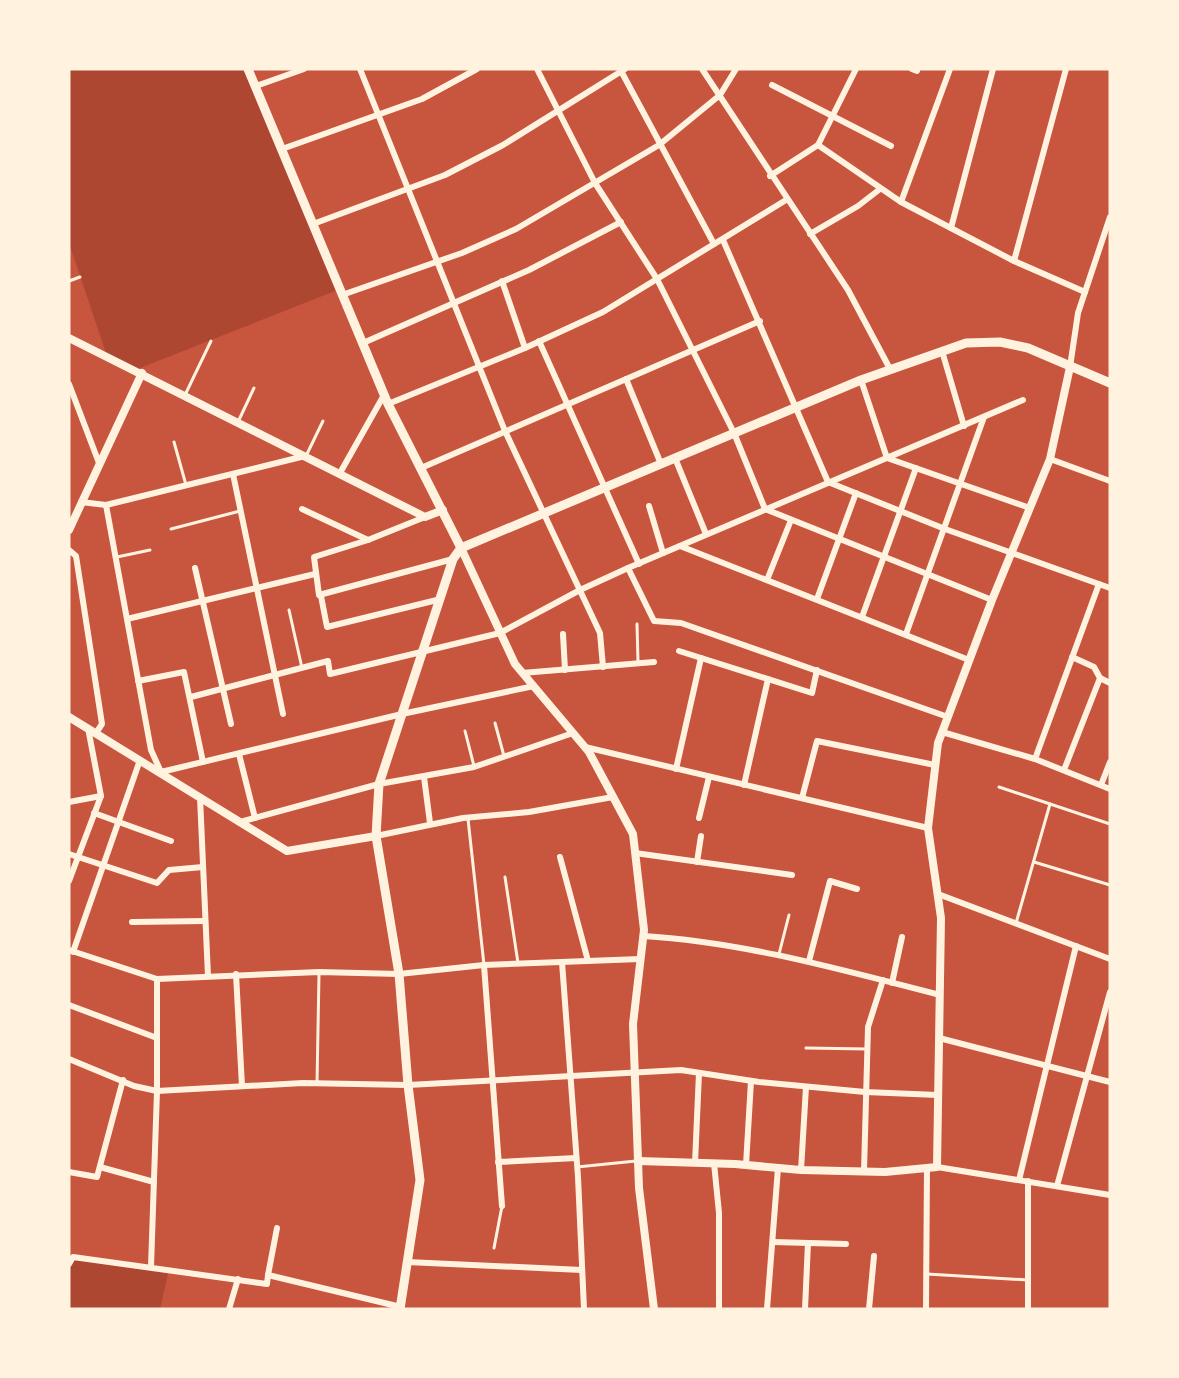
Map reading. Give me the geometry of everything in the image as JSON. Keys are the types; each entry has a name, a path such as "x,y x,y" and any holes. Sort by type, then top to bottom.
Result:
{"main road":[{"path":"248,69 388,404 462,548"},
{"path":"400,1308 420,1180 408,1085 399,974 376,836 379,784 420,653 441,599 453,559 462,548 797,406 890,369 966,343 1000,342 1028,348 1110,383"}],"street":[{"path":"256,86 304,69"},
{"path":"360,69 505,431 600,633 603,667"},
{"path":"282,149 422,99 477,69"},
{"path":"537,69 595,183 657,279 734,433 765,509 992,600"},
{"path":"702,69 770,176 848,290 890,369"},
{"path":"342,295 462,253 516,229 659,145 720,95 736,69"},
{"path":"770,176 818,145 856,69"},
{"path":"901,201 950,69"},
{"path":"951,228 993,69"},
{"path":"1014,261 1066,69"},
{"path":"313,224 445,175 484,155 622,70 659,145 714,244"},
{"path":"772,85 832,118 891,146"},
{"path":"818,145 901,201 1014,261 1085,292"},
{"path":"810,234 858,206 880,189"},
{"path":"388,404 525,348 603,312 786,200"},
{"path":"937,1167 941,918 928,828 935,765 942,732 969,660 1050,459 1070,367 1078,313 1110,217"},
{"path":"363,343 529,270 621,222"},
{"path":"723,240 797,406 828,482 945,529 1110,588"},
{"path":"502,281 525,348"},
{"path":"421,468 760,321"},
{"path":"69,338 425,517"},
{"path":"539,341 639,564"},
{"path":"942,351 964,426"},
{"path":"69,530 142,373"},
{"path":"626,379 661,464"},
{"path":"861,380 887,458"},
{"path":"69,384 99,463"},
{"path":"340,473 384,395"},
{"path":"191,697 328,661 330,674 500,633 580,590 628,568 1023,400"},
{"path":"906,634 984,417"},
{"path":"81,502 106,505 306,456"},
{"path":"675,458 706,534"},
{"path":"887,458 1030,508"},
{"path":"1050,459 1110,481"},
{"path":"862,617 916,468"},
{"path":"233,474 283,714"},
{"path":"817,599 856,493"},
{"path":"106,505 151,750 161,772"},
{"path":"649,506 663,553"},
{"path":"302,509 368,540"},
{"path":"441,599 327,627 315,574 314,557 368,540 443,510"},
{"path":"767,580 791,520"},
{"path":"680,546 969,660"},
{"path":"462,548 515,664 585,747 633,834 643,936 633,1024 634,1071 638,1161 654,1309"},
{"path":"69,550 76,555 102,724 96,733"},
{"path":"321,596 453,559"},
{"path":"195,568 231,724"},
{"path":"628,568 654,621 681,623 948,717"},
{"path":"127,619 315,574"},
{"path":"1035,759 1099,584"},
{"path":"563,633 565,670"},
{"path":"679,651 812,693 817,670"},
{"path":"1072,657 1094,667 1100,678 1110,683"},
{"path":"676,769 701,658"},
{"path":"522,673 654,662"},
{"path":"138,681 184,672 203,762"},
{"path":"1064,770 1100,678"},
{"path":"744,785 768,679"},
{"path":"161,772 402,714 534,686"},
{"path":"69,717 287,851 376,836 430,823 528,812 613,797"},
{"path":"69,881 100,796 88,727"},
{"path":"942,732 1035,759 1110,789"},
{"path":"240,822 379,784 474,767 573,733"},
{"path":"802,798 817,741 935,765"},
{"path":"585,747 928,828"},
{"path":"239,754 255,818"},
{"path":"140,760 71,951 157,979 319,972 399,974 484,965 640,959"},
{"path":"1101,785 1110,762"},
{"path":"424,777 430,823"},
{"path":"699,818 709,777"},
{"path":"69,802 100,796"},
{"path":"200,797 207,976"},
{"path":"94,813 171,841"},
{"path":"697,862 701,836"},
{"path":"635,853 792,875"},
{"path":"69,854 157,883 169,870 203,867"},
{"path":"560,857 588,961"},
{"path":"809,962 830,881 857,889"},
{"path":"938,894 1110,959"},
{"path":"132,922 205,921"},
{"path":"643,936 681,938 779,954 940,995"},
{"path":"892,983 902,936"},
{"path":"1019,1179 1076,946"},
{"path":"562,962 577,1167 584,1309"},
{"path":"484,965 502,1206"},
{"path":"236,974 242,1086"},
{"path":"151,1267 157,1091 157,979"},
{"path":"864,1171 868,1027 883,980"},
{"path":"1057,1186 1089,1076 1110,992"},
{"path":"69,1005 157,1038"},
{"path":"939,1038 1110,1082"},
{"path":"69,1059 157,1091 317,1084 408,1085 681,1070 806,1087 938,1095"},
{"path":"695,1162 699,1073"},
{"path":"69,1172 97,1177 123,1080"},
{"path":"746,1165 751,1081"},
{"path":"801,1170 806,1087"},
{"path":"498,1162 576,1158"},
{"path":"638,1161 714,1163 801,1170 864,1171 937,1167 1110,1195"},
{"path":"714,1163 719,1213 719,1309"},
{"path":"100,1167 154,1182"},
{"path":"926,1309 927,1167"},
{"path":"767,1309 778,1168"},
{"path":"1028,1181 1028,1309"},
{"path":"69,1264 73,1257 267,1284 277,1228"},
{"path":"773,1242 846,1244"},
{"path":"805,1309 808,1243"},
{"path":"869,1309 874,1256"},
{"path":"407,1262 582,1270"},
{"path":"268,1275 400,1308"},
{"path":"229,1309 238,1279"}],"lane":[{"path":"69,281 80,277"},
{"path":"185,395 211,341"},
{"path":"238,422 254,388"},
{"path":"306,456 323,421"},
{"path":"174,442 186,485"},
{"path":"171,529 240,512"},
{"path":"116,558 150,550"},
{"path":"289,610 302,668"},
{"path":"637,624 638,664"},
{"path":"495,723 504,756"},
{"path":"465,730 474,767"},
{"path":"999,787 1110,824"},
{"path":"1016,924 1050,804"},
{"path":"468,817 484,965"},
{"path":"1033,862 1110,885"},
{"path":"505,877 518,963"},
{"path":"779,954 789,915"},
{"path":"317,1084 319,972"},
{"path":"806,1048 867,1049"},
{"path":"577,1167 638,1161"},
{"path":"494,1248 502,1206"},
{"path":"925,1274 1028,1280"}],"shaded area":[{"path":"69,69 248,69 340,289 135,370 107,356 69,243"},
{"path":"73,1257 169,1269 160,1309 69,1309 69,1264"}]}
